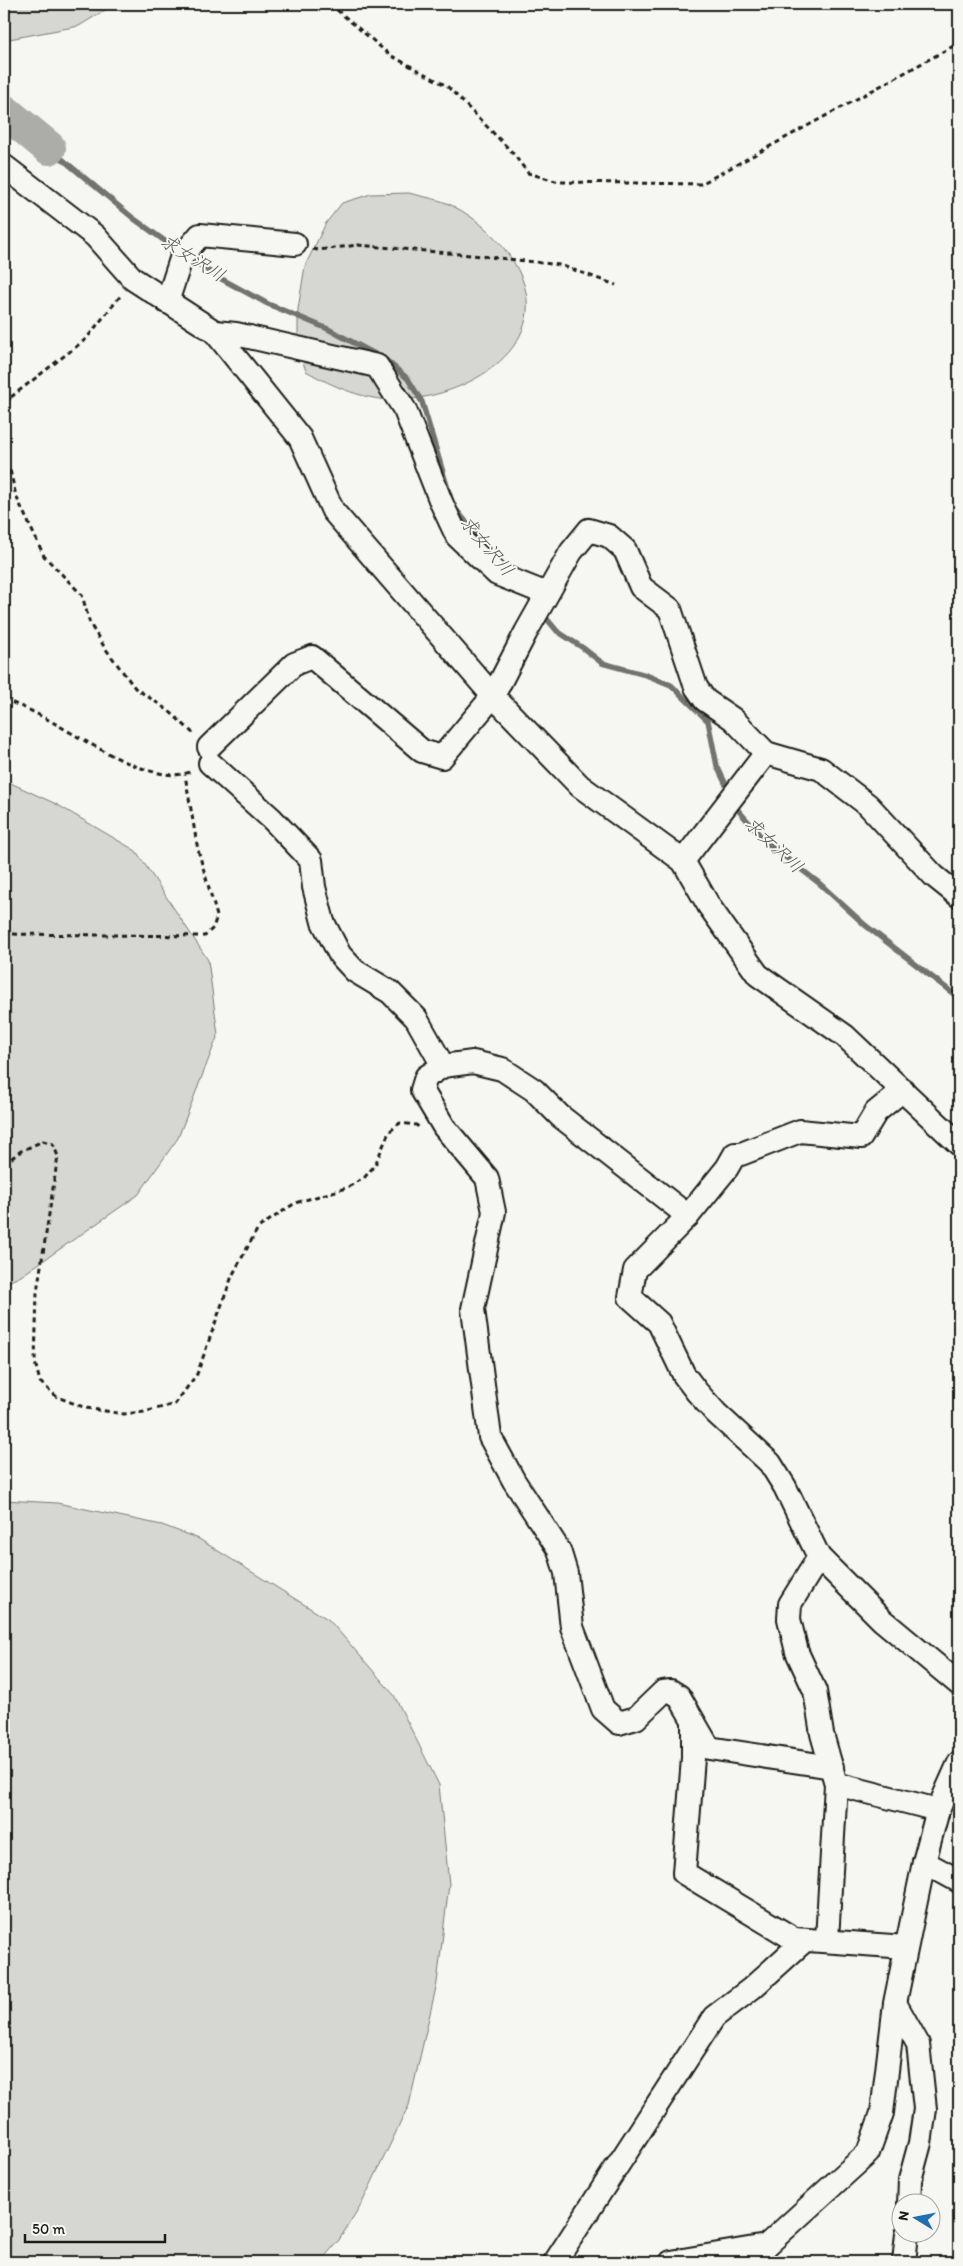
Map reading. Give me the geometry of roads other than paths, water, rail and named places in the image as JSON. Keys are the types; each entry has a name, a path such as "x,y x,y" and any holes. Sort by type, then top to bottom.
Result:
{"street":[{"path":"4,166 95,236 133,279 215,332 300,438 333,511 493,696 580,786 683,861 709,906 758,975 845,1036 959,1144"},
{"path":"167,302 182,256 200,235 295,244"},
{"path":"215,332 236,334 377,366 404,410 441,502 457,536 497,574 547,594"},
{"path":"443,1066 416,1018 390,992 355,971 340,956 323,922 314,887 311,860 209,755 294,664 312,658 422,751 442,757 493,696 571,552 589,530 609,536 625,550 641,587 670,609 696,687 705,700 732,719 766,753 820,769 868,804 934,876 959,896"},
{"path":"683,861 766,753"},
{"path":"688,1216 560,1116 534,1090 502,1069 474,1062 443,1066 426,1077 422,1090 444,1127 487,1178 494,1212 473,1309 490,1437 514,1481 560,1550 566,1573 572,1627 603,1709 619,1723 636,1718 663,1692 671,1691 680,1696 693,1723 709,1748 834,1776 938,1810"},
{"path":"903,1090 876,1112 861,1137 800,1131 741,1154 735,1154 727,1168 688,1216 634,1270 630,1297 659,1323 684,1375 697,1392 716,1413 770,1463 785,1488 819,1557 882,1620 959,1684"},
{"path":"555,2262 714,2017 816,1940 834,1776 822,1734 815,1691 797,1652 789,1619 790,1604 819,1557"},
{"path":"693,1723 694,1758 684,1873 794,1939 906,1947"},
{"path":"746,2262 868,2153 882,2113 895,2003 924,1862 938,1810 959,1763"},
{"path":"924,1862 959,1881"},
{"path":"895,2003 918,2044 925,2109 920,2143 910,2180 909,2194"},
{"path":"904,2262 905,2244"},
{"path":"671,2262 767,2245"}],"waterway":[{"name":"求女沢川","path":"4,111 49,148"},
{"name":"求女沢川","path":"49,148 133,218 180,252"},
{"name":"求女沢川","path":"188,258 218,277 268,304 328,329 386,360 408,379 422,402 453,506 501,564"},
{"name":"求女沢川","path":"542,613 557,631 602,663 646,675 671,685 708,721 717,766 729,791"},
{"name":"求女沢川","path":"735,804 766,842 819,883 865,925 959,998"}]}
